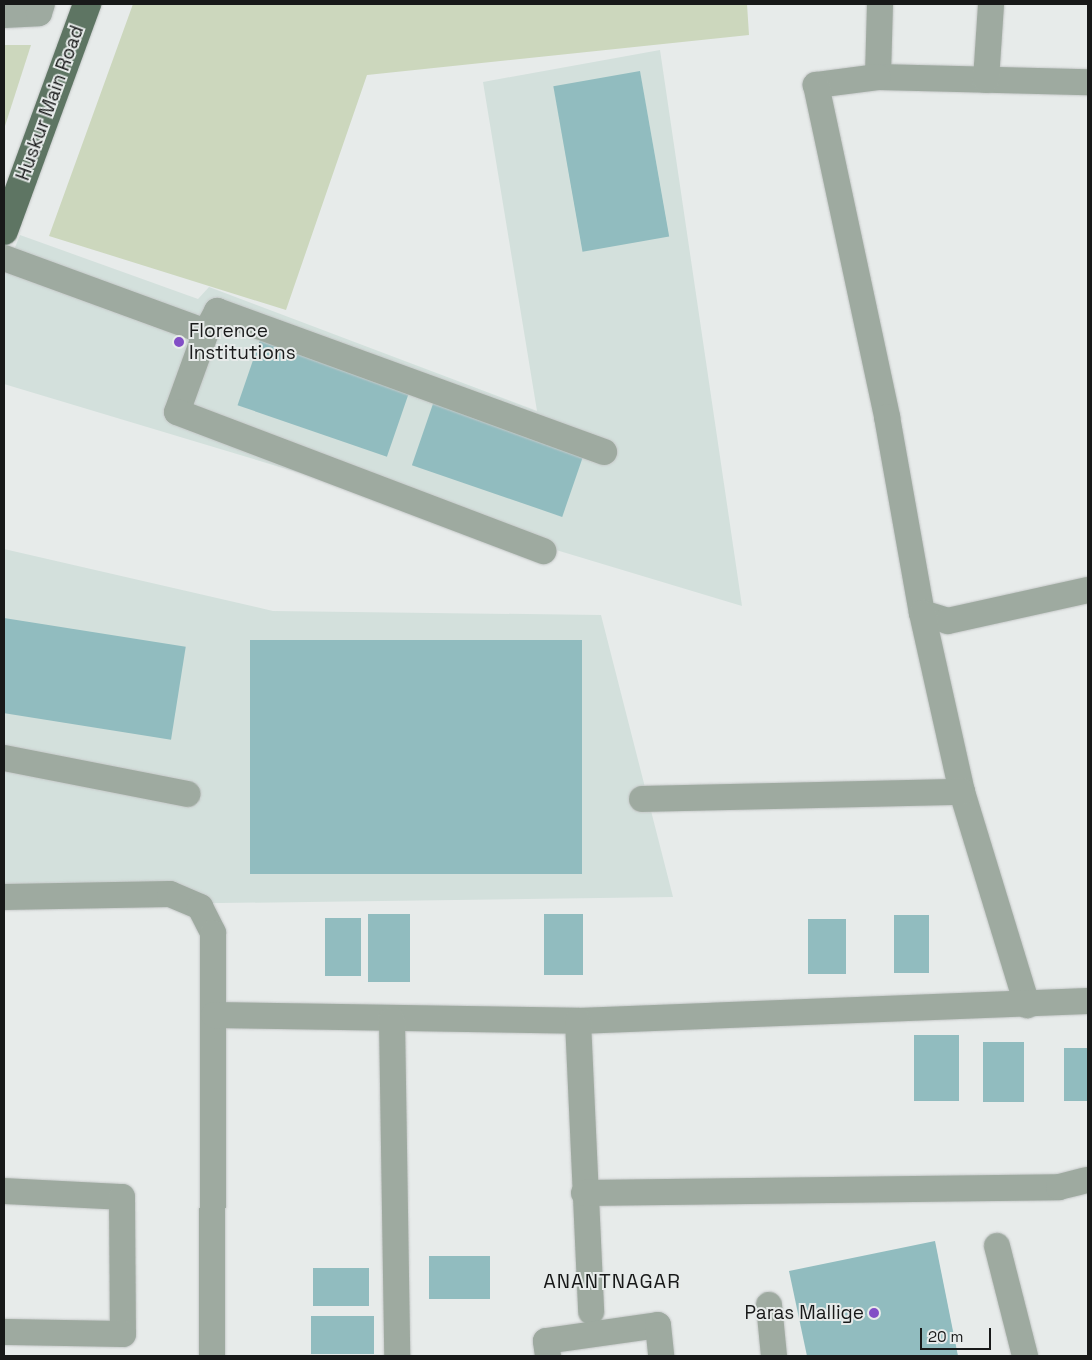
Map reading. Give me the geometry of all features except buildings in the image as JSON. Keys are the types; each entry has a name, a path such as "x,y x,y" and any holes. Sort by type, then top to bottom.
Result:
{"main road":[{"name":"Huskur Main Road","path":"4,231 87,4"}],"street":[{"path":"4,15 38,14 42,4"},
{"path":"878,77 880,4"},
{"path":"986,80 991,4"},
{"path":"1027,1005 962,792 922,613 816,85 878,77 1088,82"},
{"path":"4,258 206,332"},
{"path":"543,552 177,412 206,332 216,311 604,452"},
{"path":"922,613 948,621 1088,590"},
{"path":"4,758 188,794"},
{"path":"642,799 962,792"},
{"path":"4,897 182,897 200,907 213,933 212,1356"},
{"path":"214,1016 578,1022 1088,1002"},
{"path":"392,1020 397,1356"},
{"path":"578,1022 584,1193 591,1312"},
{"path":"584,1193 1059,1187 1088,1180"},
{"path":"4,1191 122,1197 123,1334 4,1332"},
{"path":"997,1246 1025,1356"},
{"path":"769,1305 774,1356"},
{"path":"548,1356 546,1341 658,1325 662,1356"}],"shaded area":[{"name":"Florence Institutions","path":"660,50 742,606 4,384 4,275 20,235 198,299 209,287 537,411 483,82"},
{"path":"4,549 273,611 601,615 673,897 4,906"}],"green space":[{"path":"133,4 747,4 749,35 367,75 286,310 49,236"},
{"path":"4,45 31,45 4,129"}],"place":[{"name":"Florence Institutions","path":"179,342"},
{"name":"Paras Mallige","path":"874,1313"}],"district":[{"name":"ANANTNAGAR","path":"612,1281"}]}
